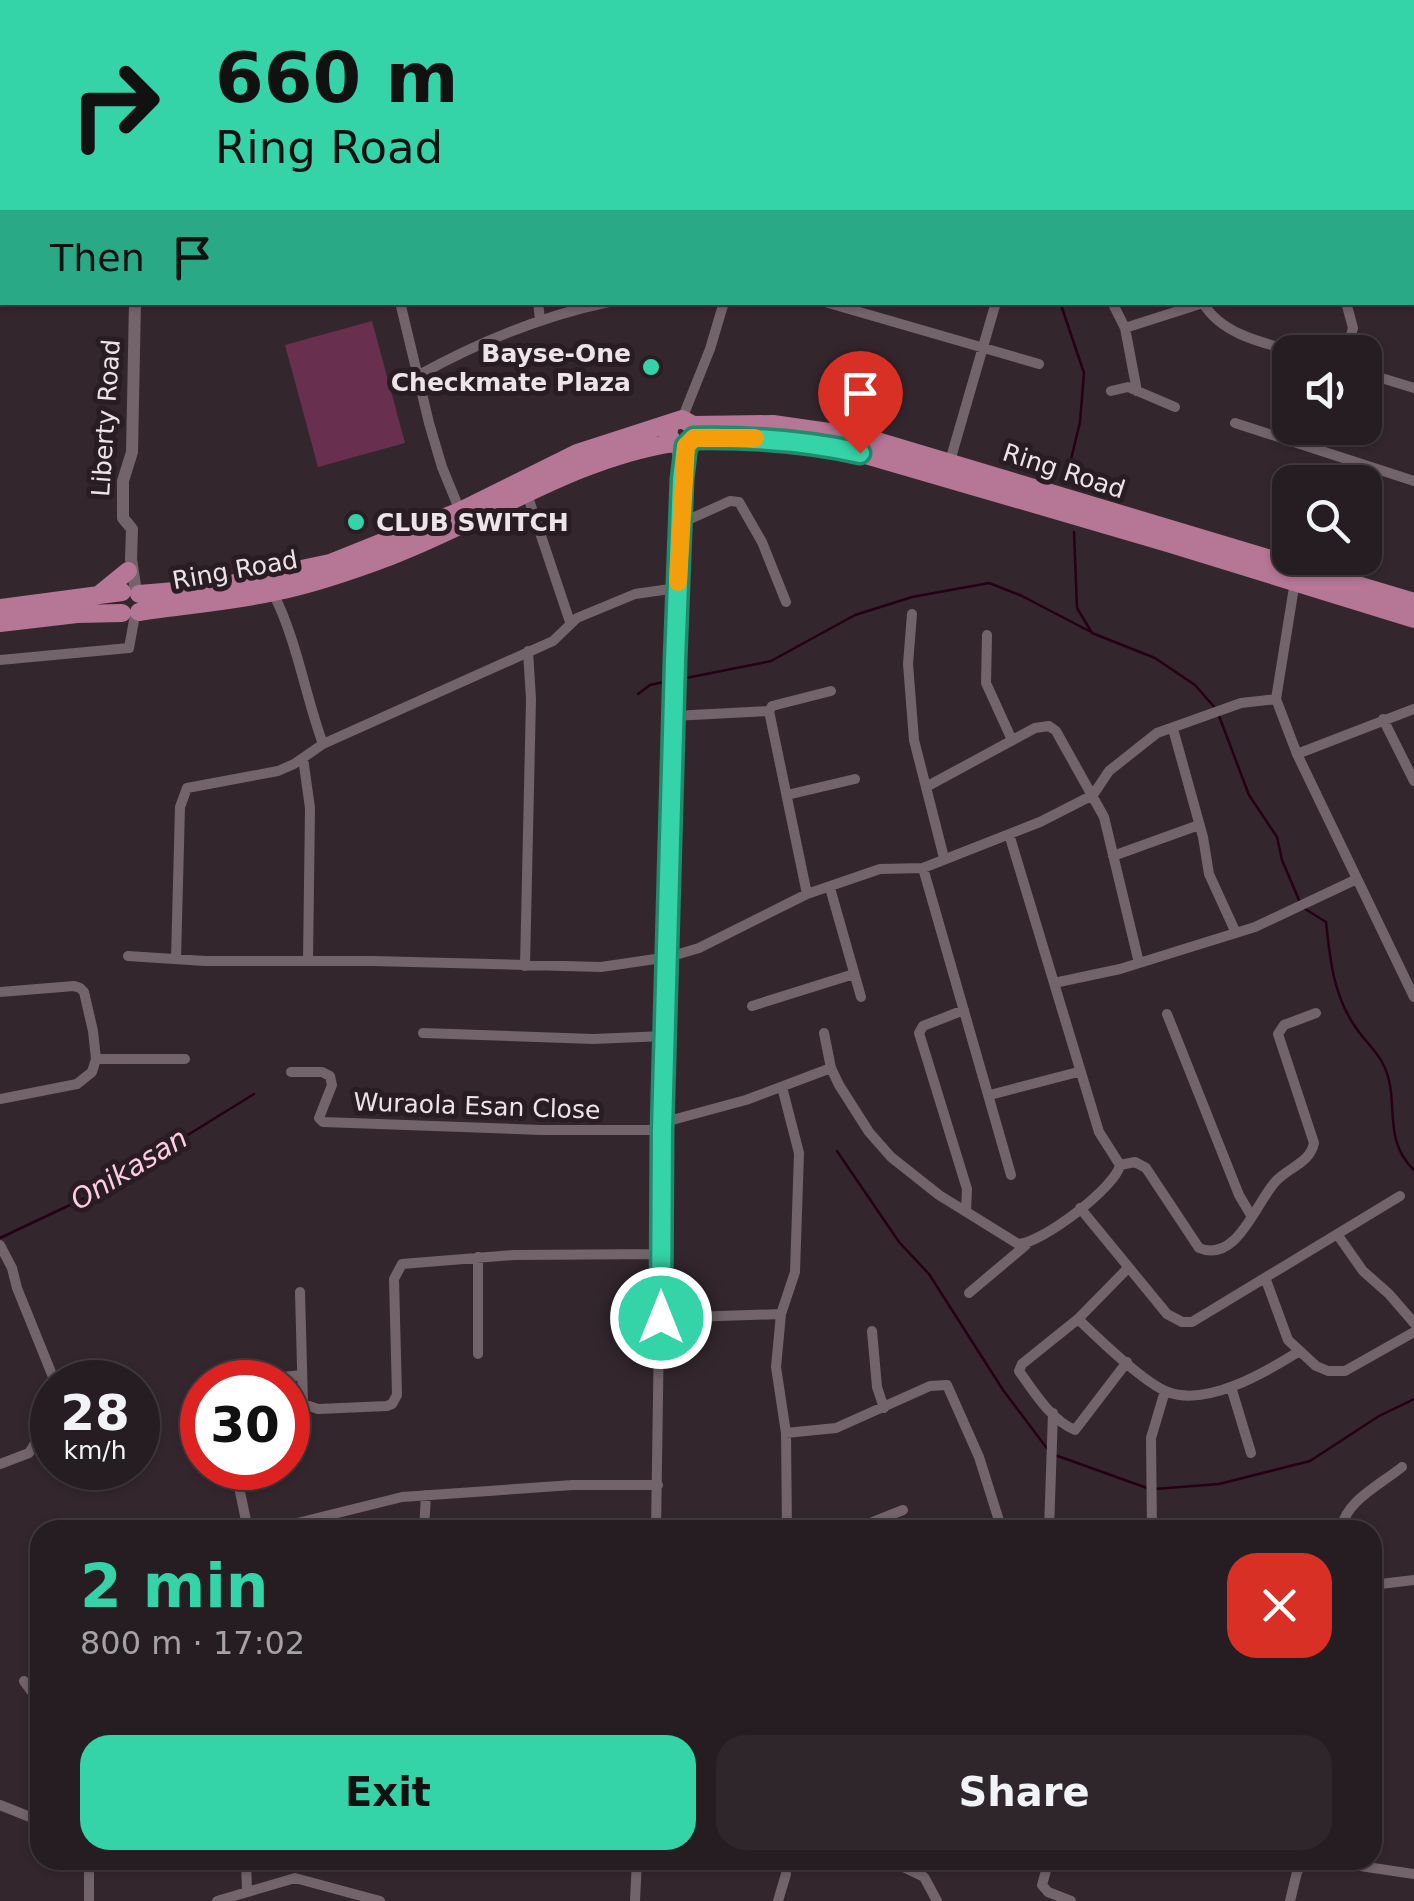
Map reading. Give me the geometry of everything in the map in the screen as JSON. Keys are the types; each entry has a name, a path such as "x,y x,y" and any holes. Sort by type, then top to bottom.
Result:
{"main road":[{"name":"Ring Road","path":"0,623 77,614 130,596 210,588 330,563 460,512 576,453 683,433 802,426 864,437 950,461 1169,531 1414,602"},
{"name":"Ring Road","path":"0,608 94,597 273,592 392,556 608,457 683,433 786,439 835,447 1414,619"}],"street":[{"name":"Liberty Road","path":"130,596 132,529 123,518 122,481 132,452 136,305"},
{"path":"401,305 442,467 460,512"},
{"path":"538,305 540,320"},
{"path":"419,375 478,344 540,320 598,305"},
{"path":"656,1520 664,1036 683,433 723,305"},
{"path":"835,305 1038,364"},
{"path":"950,461 995,305"},
{"path":"1114,305 1125,328 1137,391"},
{"path":"1125,328 1197,305"},
{"path":"1205,305 1232,329 1272,343"},
{"path":"1347,305 1351,335"},
{"path":"1382,378 1414,388"},
{"path":"1111,391 1128,387 1175,408"},
{"path":"1235,423 1414,482"},
{"path":"527,494 570,622"},
{"path":"680,524 730,501 739,502 762,542 786,602"},
{"path":"1295,581 1276,699 1297,754 1414,997"},
{"path":"176,959 180,807 186,788 278,770 323,744 552,641 570,622 635,594 678,588"},
{"path":"273,592 286,619 323,744"},
{"path":"0,660 129,648 130,596"},
{"path":"912,614 909,682 916,755 944,858"},
{"path":"987,635 986,683 1012,740"},
{"path":"524,966 528,650"},
{"path":"807,894 769,711 772,706 832,691"},
{"path":"128,956 602,967 669,956 699,948 807,894 880,869 922,868 1009,834 1093,795 1098,784 1129,752 1156,733 1226,708 1276,699"},
{"path":"1297,754 1414,710"},
{"path":"674,716 769,711"},
{"path":"1383,719 1414,781"},
{"path":"926,787 1044,726 1056,731 1104,817 1140,963"},
{"path":"1173,729 1209,874 1236,933"},
{"path":"304,758 310,808 308,960"},
{"path":"787,795 854,779"},
{"path":"1113,856 1199,825"},
{"path":"1009,834 1029,892 1078,1072 1099,1132 1120,1165"},
{"path":"922,868 1012,1175"},
{"path":"1054,984 1236,933 1357,879"},
{"path":"830,888 860,997"},
{"path":"752,1006 854,974"},
{"path":"0,992 80,988 88,1007 96,1059 92,1072 78,1084 0,1099"},
{"path":"964,1010 924,1026 919,1033 966,1188 966,1212"},
{"path":"1120,1165 1135,1162 1146,1168 1189,1236 1206,1251 1234,1240 1273,1184 1312,1152 1314,1143 1278,1031 1316,1013"},
{"path":"1167,1014 1239,1195 1252,1217"},
{"path":"824,1032 830,1068 869,1132 891,1157 913,1177 1006,1239 1027,1244"},
{"path":"423,1033 593,1039 664,1036"},
{"path":"96,1059 185,1059"},
{"path":"662,1130 672,1120 746,1100 830,1068"},
{"name":"Wuraola Esan Close","path":"290,1072 322,1072 330,1076 332,1086 319,1118 323,1122 662,1130"},
{"path":"990,1095 1078,1072"},
{"path":"782,1087 798,1153 795,1272 781,1314 776,1368 786,1432 787,1520"},
{"path":"969,1293 1027,1244 1080,1208 1114,1179 1120,1165"},
{"path":"1080,1208 1167,1314 1182,1322 1201,1317 1266,1280 1400,1196"},
{"path":"1337,1234 1363,1272 1414,1323"},
{"path":"0,1244 46,1360"},
{"path":"310,1408 392,1404 397,1396 394,1279 398,1268 412,1261 661,1254"},
{"path":"478,1257 478,1354"},
{"path":"1127,1362 1080,1428 1070,1429 1033,1392 1019,1368 1078,1319 1128,1268"},
{"path":"1266,1280 1288,1340 1298,1352 1328,1371 1345,1371 1414,1332"},
{"path":"300,1292 302,1360"},
{"path":"661,1318 781,1314"},
{"path":"1078,1319 1165,1391 1178,1394 1211,1394 1298,1352"},
{"path":"872,1330 877,1386 884,1408"},
{"path":"786,1432 836,1428 938,1383 947,1384 979,1457 999,1520"},
{"path":"1231,1387 1251,1452"},
{"path":"1152,1520 1151,1438 1165,1391"},
{"path":"1049,1520 1053,1413"},
{"path":"0,1464 30,1451"},
{"path":"1343,1520 1352,1505 1402,1468"},
{"path":"314,1520 402,1497 574,1485 658,1485"},
{"path":"240,1490 246,1520"},
{"path":"425,1520 426,1495"},
{"path":"878,1520 903,1510"},
{"path":"342,1520 346,1513"},
{"path":"1382,1585 1414,1580"},
{"path":"24,1681 30,1689"},
{"path":"0,1805 30,1818"},
{"path":"1382,1869 1414,1874"},
{"path":"89,1870 89,1901"},
{"path":"246,1870 247,1891"},
{"path":"634,1901 636,1870"},
{"path":"910,1870 924,1877 938,1901"},
{"path":"1046,1870 1042,1885 1048,1892 1071,1901"},
{"path":"1290,1901 1298,1870"},
{"path":"778,1901 786,1874"},
{"path":"216,1901 295,1878 380,1901"}],"shaded area":[{"path":"372,321 405,443 318,467 285,345"}],"waterway":[{"path":"1061,305 1084,373 1080,422 1067,476"},
{"path":"1074,532 1077,608 1092,633 1155,658 1195,685 1216,709"},
{"path":"681,679 771,661 855,615 912,597 989,583 1089,631"},
{"path":"638,694 650,685 673,680"},
{"path":"1219,716 1249,795 1277,837 1299,900"},
{"path":"1302,907 1326,922 1341,1001 1382,1062 1391,1090 1397,1145 1414,1170"},
{"name":"Onikasan","path":"0,1238 89,1196 254,1094"},
{"path":"837,1151 899,1242 929,1274 1003,1390 1049,1451"},
{"path":"1154,1489 1219,1484 1310,1461 1379,1416 1414,1399"},
{"path":"1055,1455 1147,1488"}],"slow traffic":[{"path":"678,582 686,446 694,438 755,438"}],"place":[{"name":"Bayse-One Checkmate Plaza","path":"651,367"},
{"name":"CLUB SWITCH","path":"356,522"}],"route":[{"path":"661,1318 664,1036 686,446 694,438 773,438 860,453"}]}
